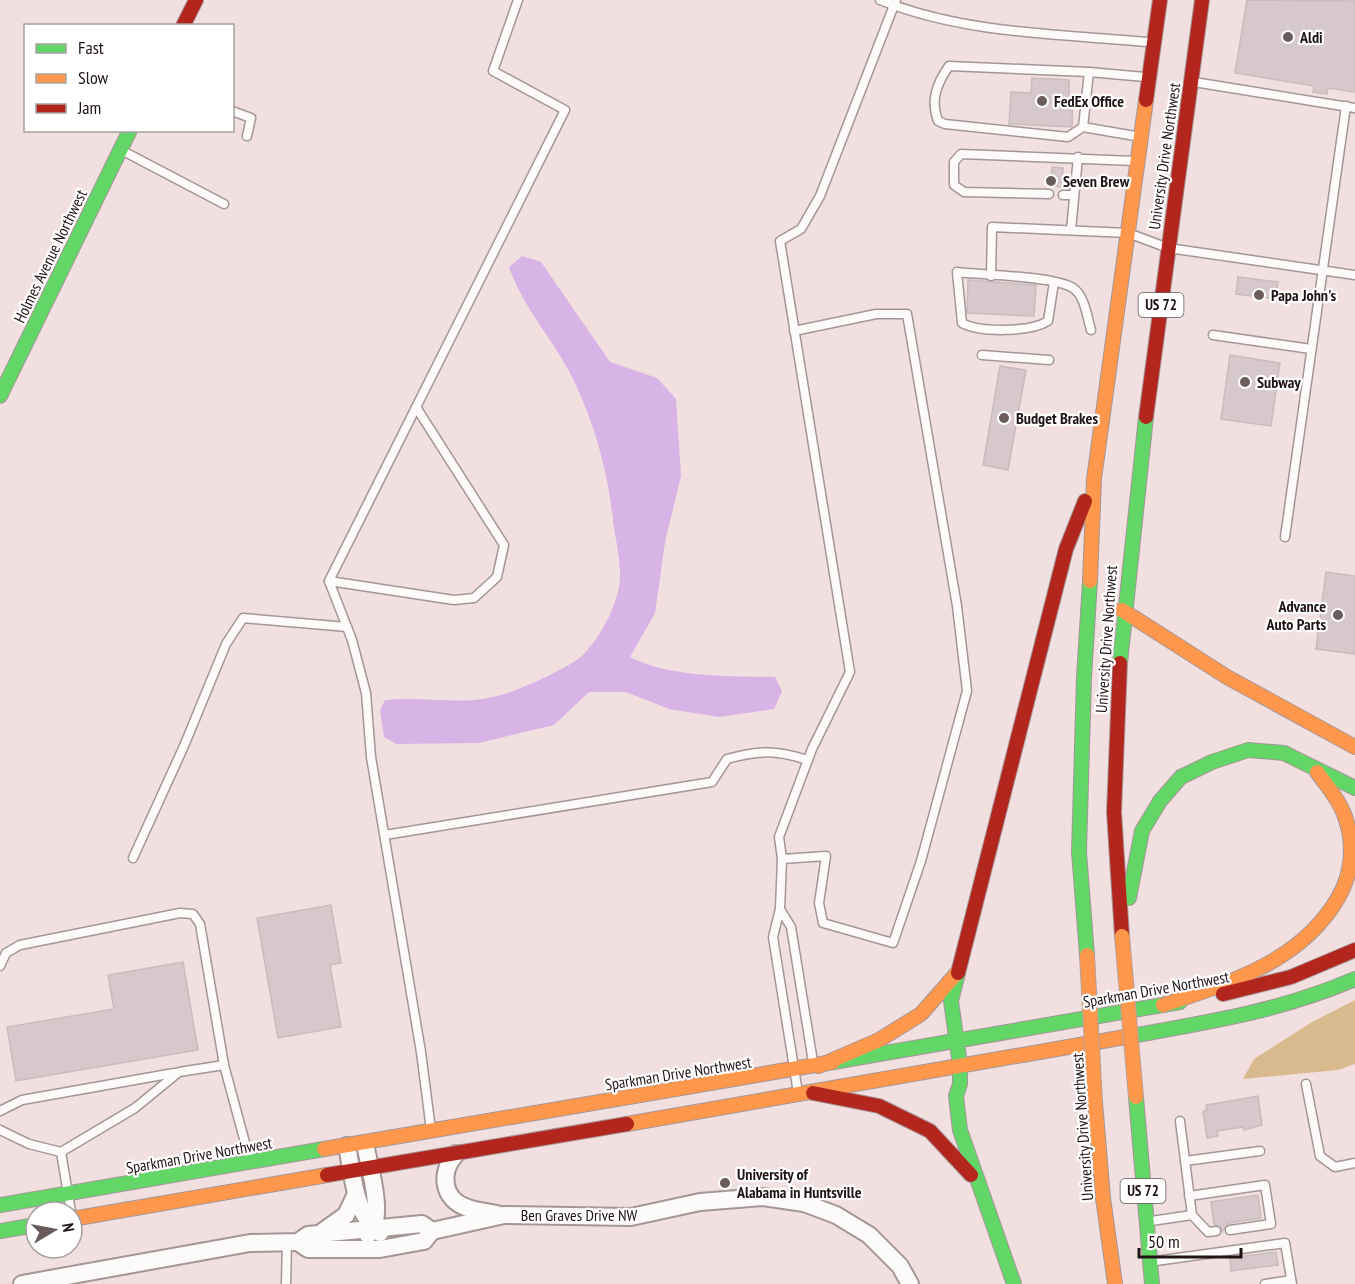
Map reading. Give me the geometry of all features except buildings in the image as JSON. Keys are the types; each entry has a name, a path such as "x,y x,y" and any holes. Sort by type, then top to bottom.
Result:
{"main road":[{"path":"184,24 196,0"},
{"name":"University Drive Northwest","path":"1115,1284 1106,1220 1095,1102 1079,852 1084,677 1090,596 1094,479 1112,333 1160,0"},
{"name":"University Drive Northwest","path":"1152,1284 1117,890 1114,785 1122,610 1202,0"},
{"name":"Holmes Avenue Northwest","path":"1,392 129,132"},
{"path":"1014,1284 960,1130 956,1096 960,1065 951,1001 1066,549 1094,479"},
{"path":"1122,610 1227,677 1355,747"},
{"path":"1122,936 1142,831 1160,801 1181,777 1212,762 1248,750 1284,753 1355,788"},
{"path":"1163,1005 1241,979 1282,958 1314,934 1334,910 1348,878 1353,842 1341,805 1315,770"},
{"name":"Sparkman Drive Northwest","path":"84,1216 798,1095 816,1079 956,1040 1282,982 1328,965 1355,950"},
{"path":"816,1079 921,1014 959,971"},
{"name":"Sparkman Drive Northwest","path":"0,1205 794,1070 816,1079 960,1065 1250,1015 1315,996 1355,979"},
{"path":"816,1079 930,1131 979,1184"},
{"name":"US 72","path":"1106,1220 1118,1239 1129,1284"},
{"path":"0,1231 24,1227"}],"street":[{"path":"350,1251 374,1229 378,1216 365,1143"},
{"path":"347,1146 356,1194 366,1219 374,1229 397,1246"},
{"path":"456,1154 450,1161 444,1179 450,1196 467,1208 504,1215"},
{"path":"319,1234 346,1215 356,1194"},
{"name":"Ben Graves Drive NW","path":"22,1284 91,1278 250,1243 292,1242 308,1249 350,1251 424,1241 432,1231 504,1215 632,1217 700,1202 762,1197 804,1203 836,1215 869,1235 900,1266 910,1284"},
{"name":"Ben Graves Drive NW","path":"292,1242 308,1234 422,1224 432,1231"}],"lane":[{"path":"431,1132 421,1052 371,757 366,693 347,627 329,581 565,110 493,71 518,0"},
{"path":"880,0 978,27 1154,43"},
{"path":"798,1095 773,937 780,909 782,859 779,837 808,760 850,672 780,241 801,229 820,196 893,2"},
{"path":"1141,137 1083,127 1068,137 945,124 938,121 934,112 936,85 950,66 1089,72 1149,78"},
{"path":"1083,127 1089,72"},
{"path":"1191,81 1351,107 1322,270 1285,537"},
{"path":"234,112 251,118 247,136"},
{"path":"120,149 224,204"},
{"path":"1049,194 964,192 954,185 954,162 961,154 1137,161"},
{"path":"1071,230 1078,157"},
{"path":"1063,195 1074,195"},
{"path":"991,276 992,227 1128,233 1168,248 1355,275"},
{"path":"1054,282 1048,321 1038,327 974,329 962,323 957,272 1054,282 1074,288 1083,303 1091,330"},
{"path":"782,859 826,856 819,903 823,923 892,943 921,861 967,691 957,606 907,314 876,314 794,330"},
{"path":"1213,334 1311,349"},
{"path":"982,355 1049,360"},
{"path":"329,581 454,600 474,598 497,577 504,545 417,407"},
{"path":"133,858 184,746 226,644 243,618 347,627"},
{"path":"385,835 712,782 727,759 753,752 781,751 808,760"},
{"path":"780,909 791,927 816,1079"},
{"path":"0,966 6,953 20,945 180,913 193,914 200,924 224,1065 250,1162"},
{"path":"0,1111 22,1100 224,1065"},
{"path":"0,1130 29,1144 61,1152 135,1108 179,1072"},
{"path":"1306,1084 1320,1156 1335,1167 1355,1163"},
{"path":"1180,1121 1192,1215 1208,1232 1216,1231"},
{"path":"1185,1161 1260,1151"},
{"path":"61,1152 70,1200"},
{"path":"1189,1196 1265,1185 1271,1224 1230,1230"},
{"path":"1146,1222 1192,1215"},
{"path":"286,1284 292,1242"},
{"path":"1150,1262 1285,1243 1292,1282 1265,1284"}],"shaded area":[{"path":"522,256 541,262 610,362 657,378 676,399 681,476 665,542 655,613 630,657 646,664 682,672 720,676 775,677 782,691 774,709 719,717 669,709 626,692 589,692 554,725 478,743 396,744 384,737 380,710 385,700 483,699 516,690 576,660 596,639 608,620 619,589 620,564 608,484 600,449 574,381 515,283 509,267"},
{"path":"1355,1000 1355,1064 1338,1070 1243,1079 1254,1059 1312,1022"}],"traffic: fast":[{"path":"0,396 129,132"},
{"path":"1120,663 1146,417"},
{"path":"1087,955 1079,852 1084,677 1090,581"},
{"path":"1129,898 1142,831 1160,801 1181,777 1212,762 1248,750 1284,753 1355,788"},
{"path":"958,973 951,1001 960,1065 960,1084 956,1096 960,1130 1014,1284"},
{"path":"1131,1036 1272,1007 1355,979"},
{"path":"833,1062 1180,1002"},
{"path":"1136,1097 1152,1284"},
{"path":"0,1205 324,1149"},
{"path":"0,1231 24,1227"}],"traffic: slow":[{"path":"1090,581 1094,479 1146,100"},
{"path":"1122,610 1227,677 1355,747"},
{"path":"1163,1005 1238,978 1284,954 1304,939 1323,920 1338,898 1349,868 1350,835 1342,808 1317,772"},
{"path":"1122,936 1136,1097"},
{"path":"1087,955 1095,1102"},
{"path":"819,1066 879,1040 921,1014 957,973"},
{"path":"627,1124 1131,1036"},
{"path":"324,1149 833,1062"},
{"path":"1095,1102 1103,1198 1115,1284"},
{"path":"84,1217 327,1175"}],"traffic: jam":[{"path":"184,24 196,0"},
{"path":"1146,100 1160,0"},
{"path":"1146,417 1202,0"},
{"path":"958,973 1066,549 1085,501"},
{"path":"1120,663 1114,812 1122,936"},
{"path":"1223,994 1291,977 1355,950"},
{"path":"813,1093 879,1106 930,1131 971,1175"},
{"path":"327,1175 627,1124"}],"place":[{"name":"Aldi","path":"1288,37"},
{"name":"FedEx Office","path":"1042,101"},
{"name":"Seven Brew","path":"1051,181"},
{"name":"Papa John's","path":"1259,295"},
{"name":"Subway","path":"1245,382"},
{"name":"Budget Brakes","path":"1004,418"},
{"name":"Advance Auto Parts","path":"1338,615"},
{"name":"University of Alabama in Huntsville","path":"725,1183"}]}
